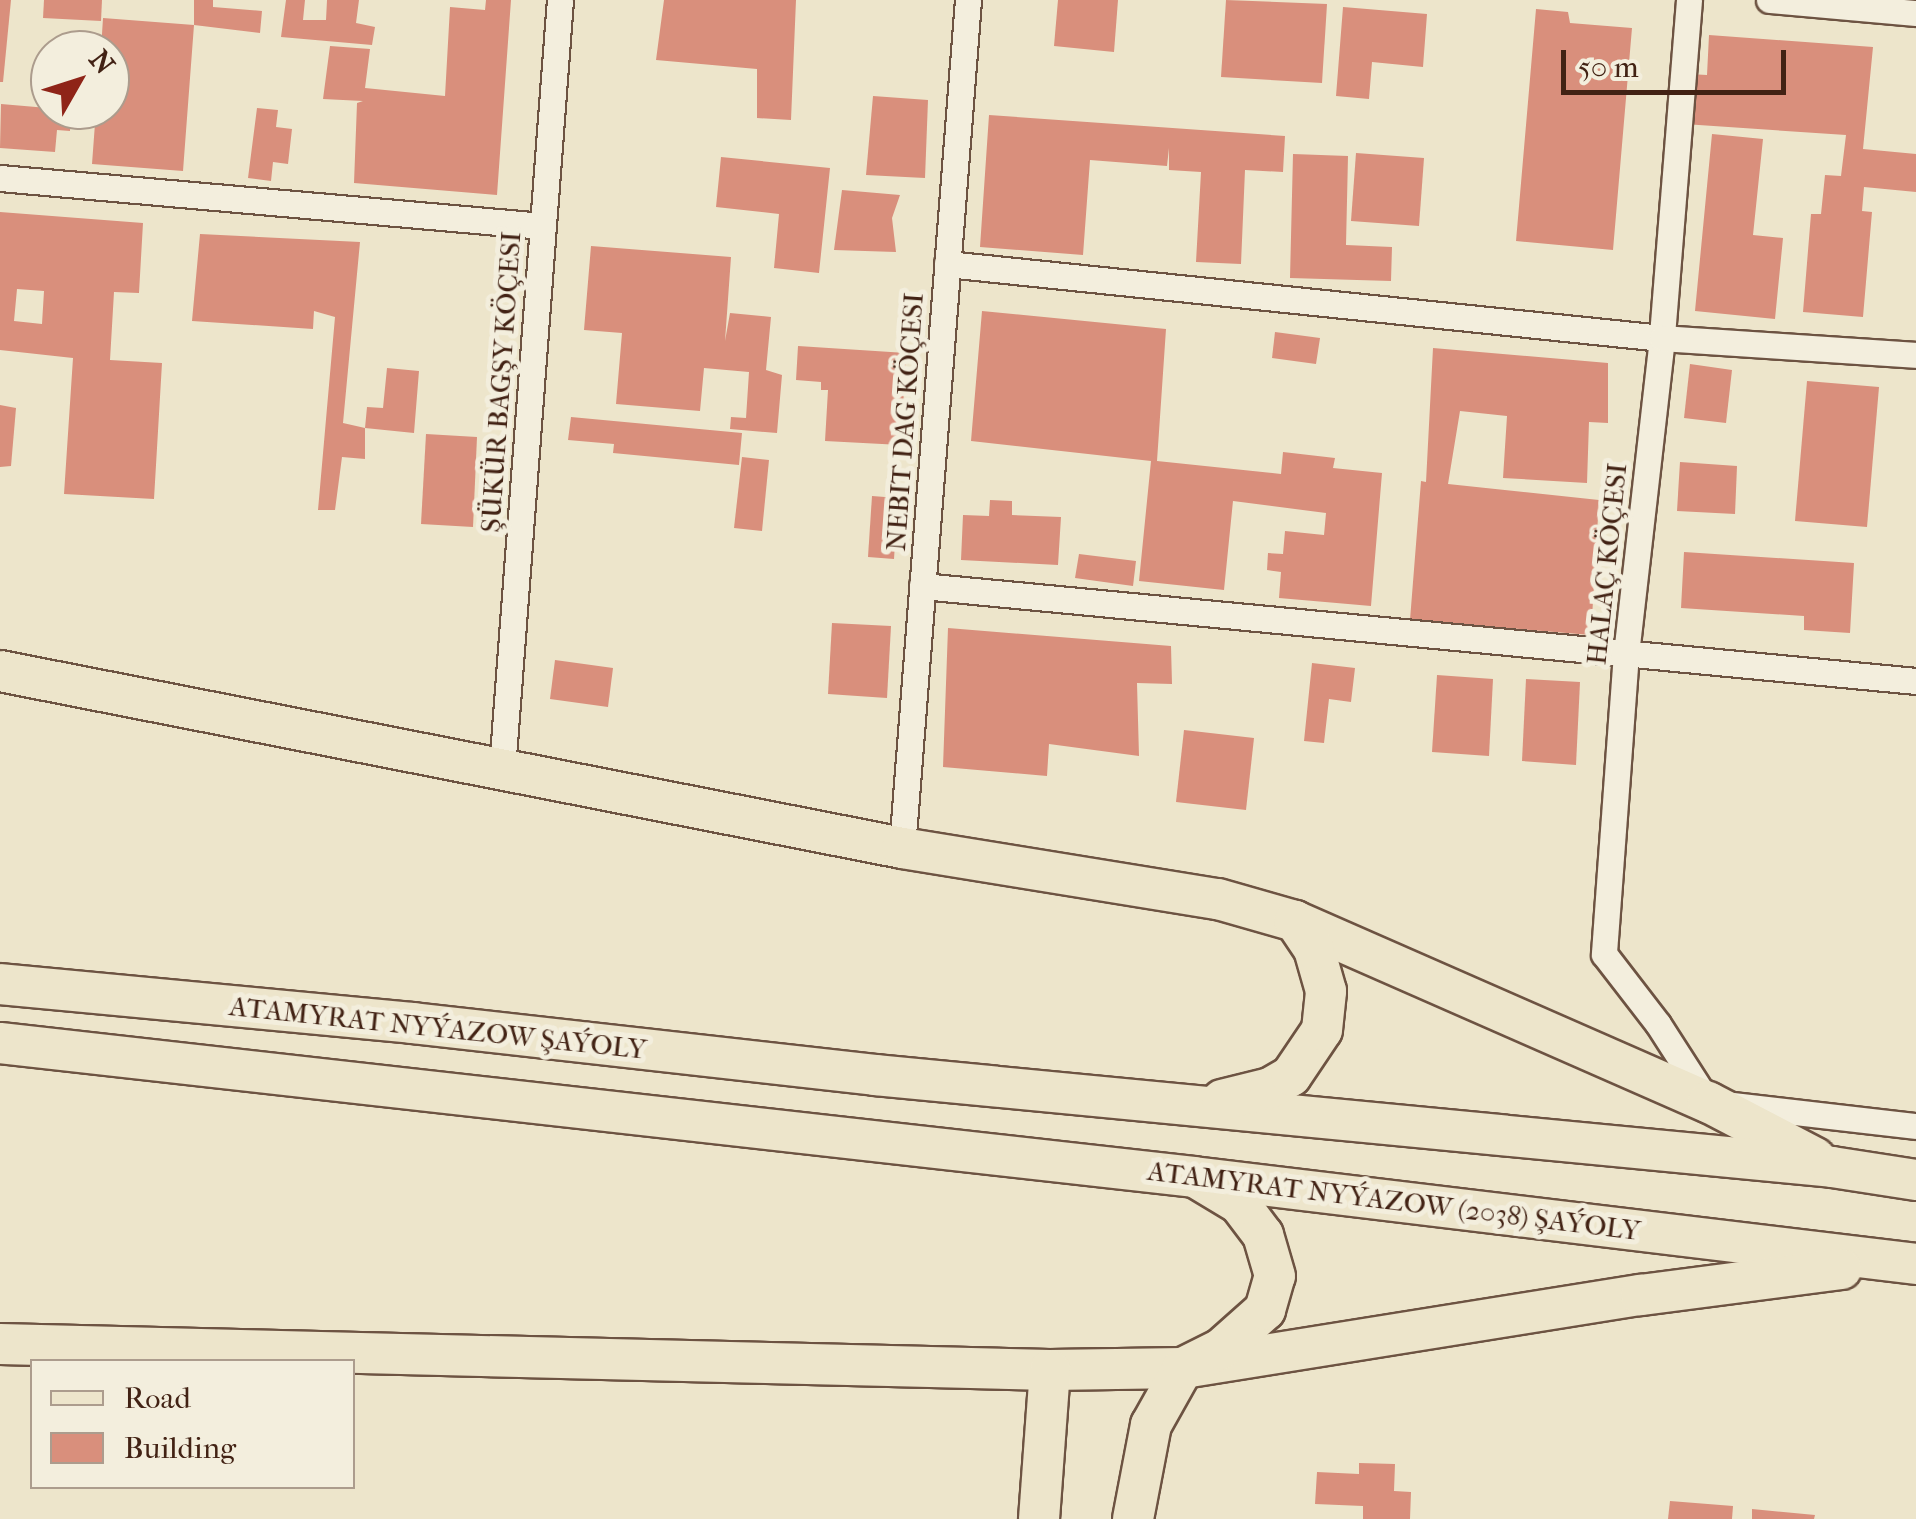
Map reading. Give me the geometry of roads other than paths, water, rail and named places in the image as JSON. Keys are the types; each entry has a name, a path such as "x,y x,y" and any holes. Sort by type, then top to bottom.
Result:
{"main road":[{"path":"0,672 902,848 1218,900 1295,921 1708,1102 1832,1167"},
{"path":"1194,1107 1270,1088 1291,1076 1308,1056 1322,1030 1326,991 1314,949 1295,921"},
{"name":"ATAMYRAT NYÝAZOW ŞAÝOLY","path":"0,984 413,1023 1194,1107"},
{"name":"ATAMYRAT NYÝAZOW (2038) ŞAÝOLY","path":"0,1043 1194,1177 1908,1263"},
{"path":"1194,1107 1832,1167 1916,1180"},
{"path":"1133,1519 1151,1425 1184,1368 1220,1349 1265,1310 1275,1276 1263,1234 1240,1204 1194,1177"},
{"path":"0,1344 1050,1370 1184,1368 1641,1296 1908,1263"},
{"path":"1039,1519 1050,1370"}],"street":[{"name":"ŞÜKÜR BAGŞY KÖÇESI","path":"502,770 560,0"},
{"name":"NEBIT DAG KÖÇESI","path":"902,848 968,0"},
{"name":"HALAÇ KÖÇESI","path":"1689,0 1662,338 1626,652 1604,954 1658,1024 1708,1102"},
{"path":"1768,0 1916,13"},
{"path":"0,178 543,226"},
{"path":"947,264 1662,338 1916,355"},
{"path":"922,586 1916,681"},
{"path":"1708,1102 1916,1126"}]}
